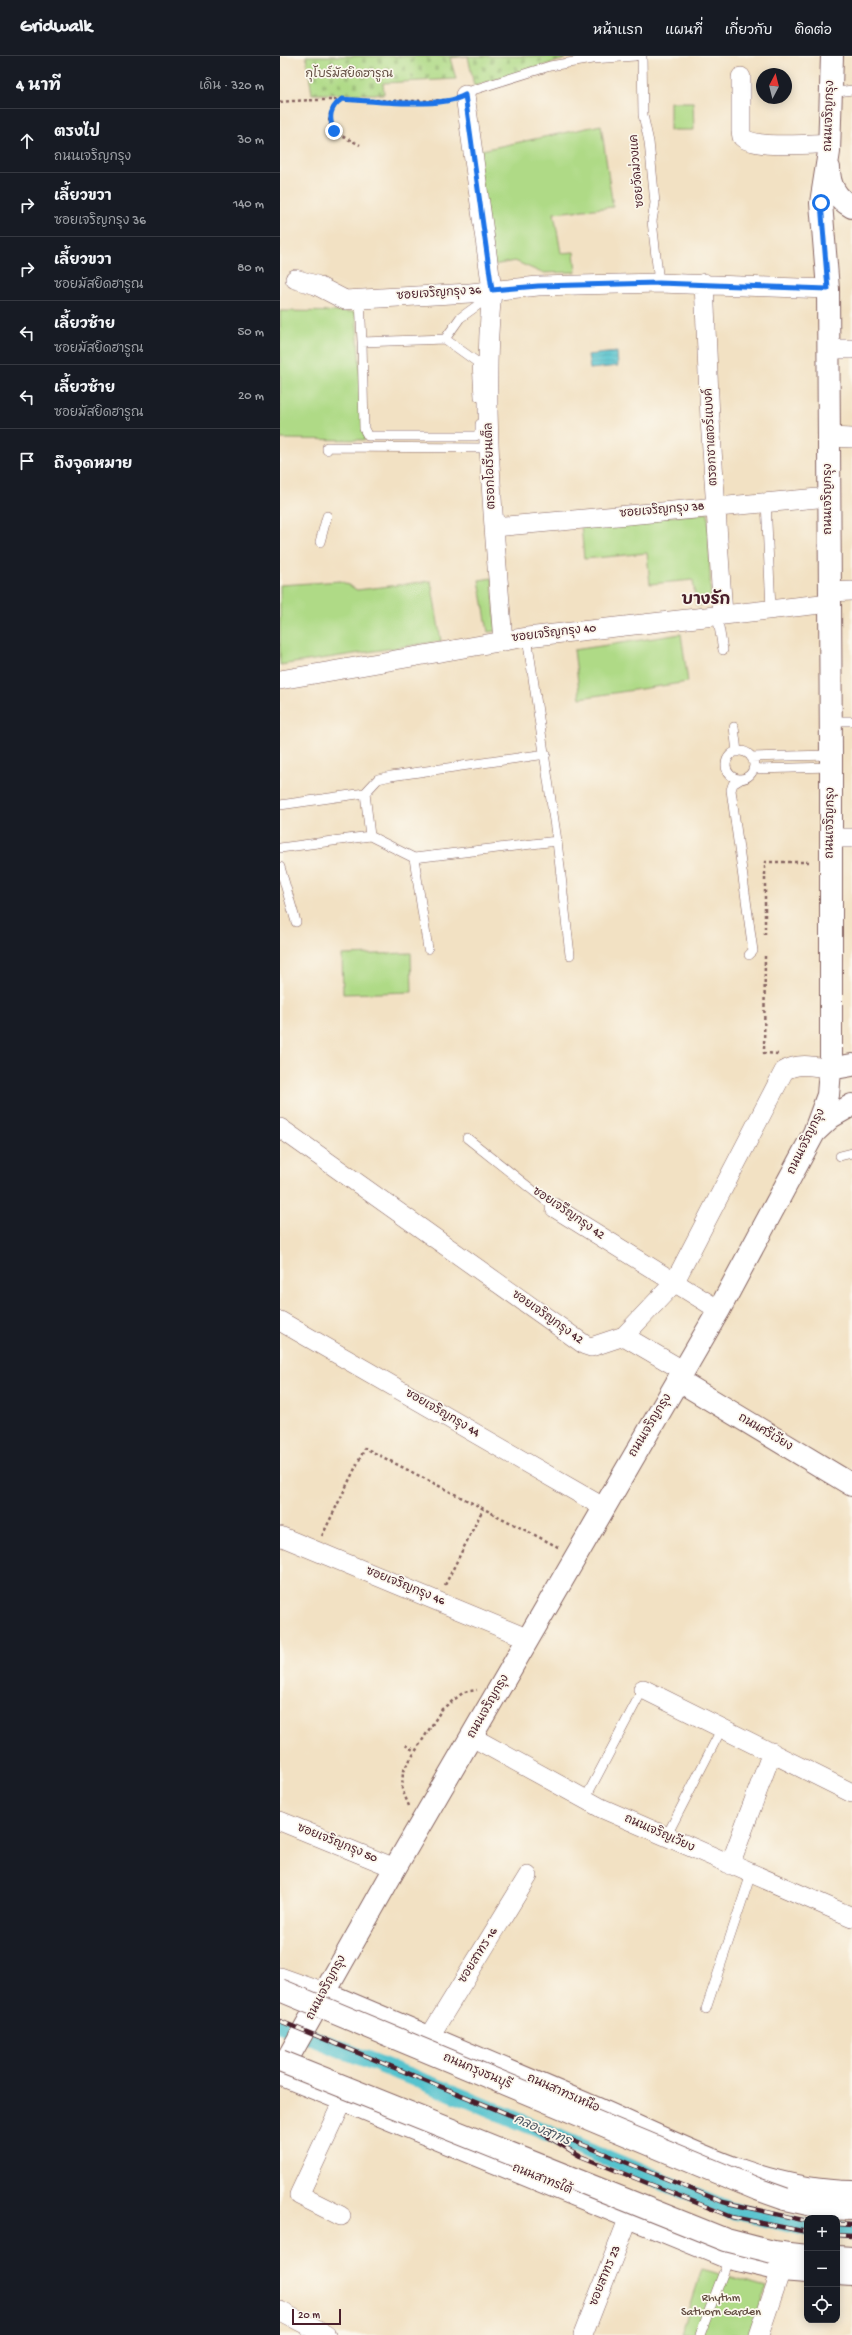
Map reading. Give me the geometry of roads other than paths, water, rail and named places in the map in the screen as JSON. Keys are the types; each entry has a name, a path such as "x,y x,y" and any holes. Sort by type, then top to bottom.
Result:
{"main road":[{"name":"ถนนเจริญกรุง","path":"282,2065 311,2018 395,1868 529,1639 603,1507 719,1310 814,1133 842,1103 830,1069 831,761 841,721 830,597 828,289 821,203 830,148 842,92 832,56"},
{"path":"830,148 829,177 831,188 845,203 852,207"},
{"path":"826,252 834,225 843,218 852,215"},
{"path":"830,1069 852,1065"},
{"name":"ถนนศรีเวียง","path":"681,1375 852,1485"},
{"name":"ถนนกรุงธนบุรี","path":"280,1990 757,2190 786,2199 826,2208 852,2209"},
{"name":"ถนนสาทรเหนือ","path":"325,1993 430,2036 711,2159 769,2179 828,2192 852,2192"},
{"path":"282,2065 777,2261"},
{"name":"ถนนสาทรใต้","path":"282,2065 343,2101 729,2258 777,2261 804,2256"},
{"path":"840,2257 852,2258"},
{"name":"ถนนสาทรใต้","path":"777,2261 804,2271"},
{"path":"840,2274 852,2276"}],"street":[{"path":"741,77 741,131 742,137 745,140 762,143 830,148"},
{"name":"ตรอกโอเรียนเต็ล","path":"465,95 492,290 490,317 488,448 503,641"},
{"name":"ซอยเจริญกรุง 36","path":"295,279 316,285 341,299 360,300 538,286 659,283 704,283 828,289"},
{"name":"ตรอกชาเตอร์แบงค์","path":"704,283 716,506 720,615"},
{"path":"828,349 852,349"},
{"path":"829,437 852,438"},
{"name":"ซอยเจริญกรุง 38","path":"494,527 766,501 829,497"},
{"name":"ซอยเจริญกรุง 40","path":"280,680 527,637 772,609 852,591"},
{"path":"831,838 852,838"},
{"name":"ซอยเจริญกรุง 42","path":"280,1128 585,1345 591,1347 624,1336 674,1283 779,1076 792,1066 813,1066 830,1069"},
{"name":"ซอยเจรืญกรุง 42","path":"555,1208 719,1310"},
{"name":"ซอยเจริญกรุง 44","path":"280,1321 603,1507"},
{"path":"624,1336 681,1375"},
{"name":"ซอยเจริญกรุง 46","path":"280,1536 438,1600 529,1639"},
{"path":"643,1689 852,1792"},
{"name":"ถนนเจริญเวียง","path":"472,1737 585,1799 666,1837 852,1917"},
{"path":"730,1865 772,1752"},
{"name":"ซอยเจริญกรุง 50","path":"280,1821 395,1868"},
{"name":"ซอยสาทร 16","path":"430,2036 528,1876"},
{"name":"ถนนสาทรเหนือ","path":"280,1977 325,1993"},
{"path":"341,2216 299,2195 343,2101"},
{"name":"ซอยสาทร 23","path":"583,2335 629,2217"},
{"path":"759,2335 777,2261"},
{"path":"280,2311 326,2335"}],"lane":[{"path":"465,95 473,90 550,66 592,59 635,56"},
{"name":"ซอยวัดม่วงแค","path":"642,56 643,115 649,142 655,203 652,221 659,283"},
{"path":"445,339 460,318 478,305 492,290"},
{"path":"360,300 364,429 368,436 477,436 480,434 481,428 477,362 445,339 362,342"},
{"path":"327,450 327,447 488,448"},
{"path":"766,501 772,609"},
{"path":"320,542 326,516"},
{"path":"720,615 723,650"},
{"path":"527,637 546,754 570,955"},
{"path":"734,727 737,752"},
{"path":"741,779 729,774 726,765 728,758 737,752 742,752 751,757 831,761"},
{"path":"280,805 365,793 378,779 391,776 546,754"},
{"path":"749,955 752,952 731,790 733,784 748,777 753,769 751,757"},
{"path":"753,769 831,761"},
{"path":"365,793 370,836"},
{"path":"280,848 370,836 414,858 557,841"},
{"path":"414,858 428,949"},
{"path":"280,867 296,922"},
{"name":"ซอยเจรืญกรุง 42","path":"467,1138 555,1208"},
{"path":"840,1156 852,1153"},
{"path":"585,1799 643,1689"},
{"path":"666,1837 722,1728"},
{"path":"706,2009 751,1874"},
{"path":"700,2335 729,2258"}],"water":[{"path":"617,352 618,366 590,369 588,355"}],"waterway":[{"name":"คลองสาทร","path":"280,2025 467,2099 730,2210 804,2227"},
{"name":"คลองสาทร","path":"840,2230 852,2231"}],"railway":[{"path":"280,2021 723,2202 804,2220"},
{"path":"535,2129 580,2156 732,2217 804,2231"},
{"path":"840,2224 852,2225"},
{"path":"840,2235 852,2236"}],"district":[{"name":"บางรัก","path":"706,601"}],"park label":[{"name":"กุโบร์มัสยิดฮารูณ","path":"349,75"},
{"name":"Rhythm Sathorn Garden","path":"721,2306"}]}
